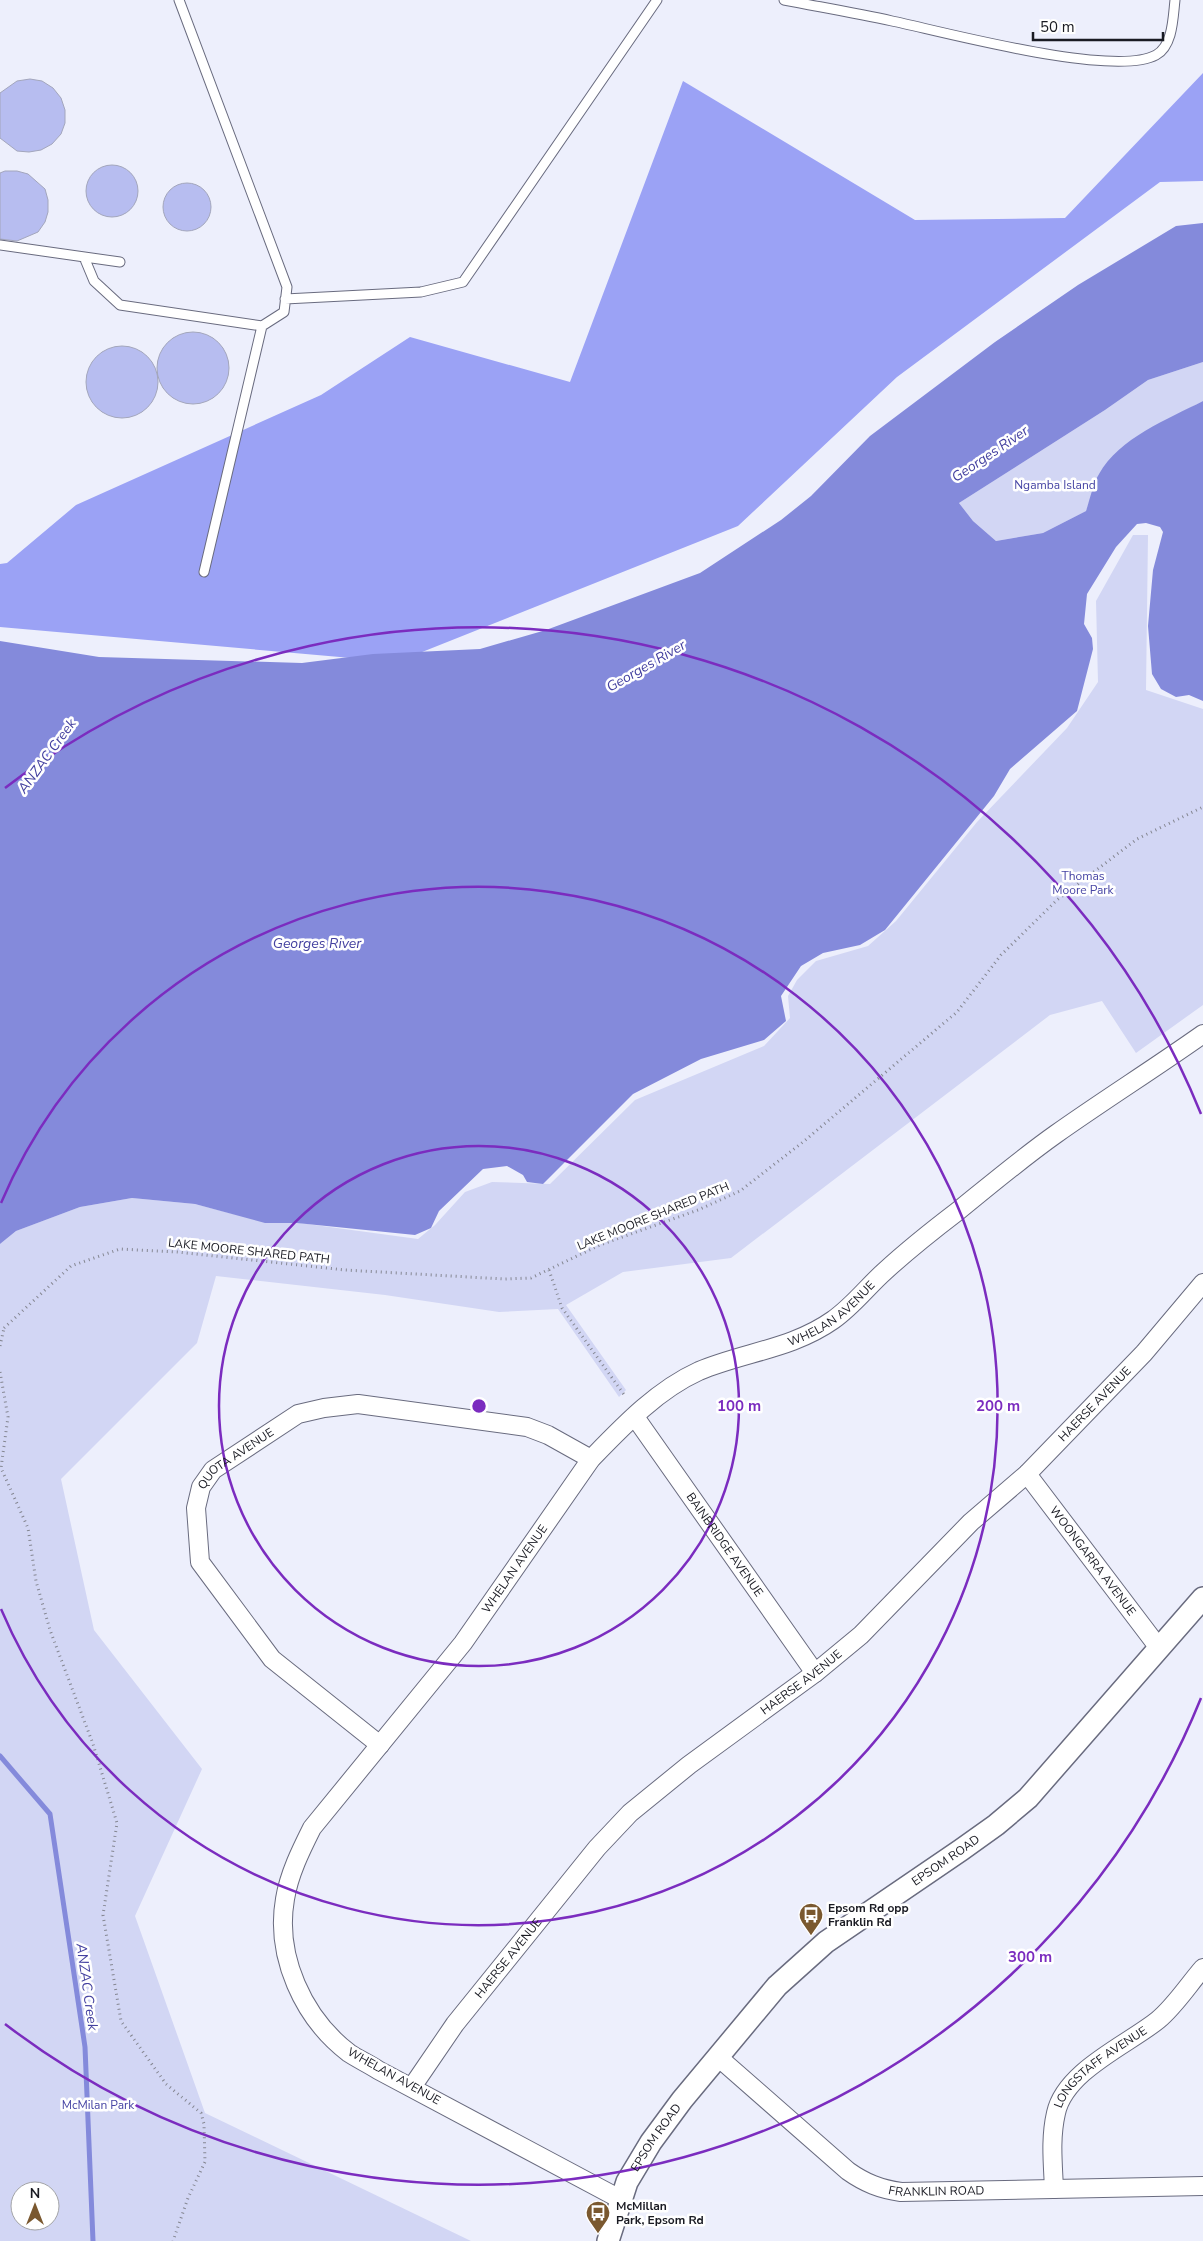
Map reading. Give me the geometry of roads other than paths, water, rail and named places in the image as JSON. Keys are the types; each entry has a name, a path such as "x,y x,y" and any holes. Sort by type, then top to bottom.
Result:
{"street":[{"name":"WHELAN AVENUE","path":"620,2199 349,2053 328,2034 307,2006 293,1978 286,1950 283,1922 285,1898 301,1850 312,1828 463,1643 591,1459 635,1417 664,1392 699,1372 799,1340 832,1320 856,1302 884,1272 985,1189 1056,1134 1203,1034"},
{"name":"HAERSE AVENUE","path":"412,2087 455,2024 597,1848 630,1813 689,1765 815,1673 861,1634 971,1522 1027,1474 1144,1353 1203,1283"},
{"name":"QUOTA AVENUE","path":"380,1745 272,1659 200,1562 196,1508 201,1487 212,1470 298,1414 358,1404 527,1427 548,1435 591,1459"},
{"name":"BAINBRIDGE AVENUE","path":"635,1417 815,1673"},
{"name":"WOONGARRA AVENUE","path":"1027,1474 1158,1648"},
{"name":"EPSOM ROAD","path":"608,2241 620,2199 634,2168 651,2142 718,2056 777,1986 811,1954 996,1825 1028,1798 1203,1598"},
{"name":"LONGSTAFF AVENUE","path":"1054,2189 1052,2142 1056,2111 1070,2085 1088,2069 1159,2018 1203,1968"},
{"name":"FRANKLIN ROAD","path":"718,2056 848,2171 861,2180 881,2189 901,2192 1203,2186"}],"lane":[{"path":"84,257 94,281 120,305 262,326 284,312 287,287 179,0"},
{"path":"286,299 421,292 463,282 657,0"},
{"path":"784,0 1040,54 1141,61 1158,55 1170,37 1175,0"},
{"path":"0,245 120,262"},
{"path":"204,572 262,326"}],"water":[{"name":"Georges River","path":"1203,223 1203,362 1148,380 1105,410 959,503 973,521 996,541 1043,533 1086,511 1099,474 1108,461 1131,440 1203,401 1203,701 1189,695 1176,697 1161,689 1152,674 1148,626 1153,570 1163,532 1160,527 1146,523 1137,524 1116,547 1087,594 1084,624 1092,638 1093,649 1077,711 1010,769 994,796 885,930 860,945 823,953 801,966 781,996 786,1021 764,1040 701,1059 633,1094 543,1184 527,1182 523,1175 507,1166 483,1169 439,1211 431,1228 415,1235 297,1223 265,1223 195,1204 132,1198 80,1207 16,1231 0,1244 0,641 99,657 302,663 373,654 480,649 546,630 700,573 781,520 811,496 870,436 995,342 1078,285 1176,226"}],"waterway":[{"name":"ANZAC Creek","path":"0,1756 50,1814 85,2047 93,2241"}],"place":[{"name":"Epsom Rd opp Franklin Rd","path":"811,1936"},
{"name":"McMillan Park, Epsom Rd","path":"598,2234"}],"park label":[{"name":"Ngamba Island","path":"1055,485"},
{"name":"Thomas Moore Park","path":"1083,883"},
{"name":"McMilan Park","path":"98,2105"}]}
